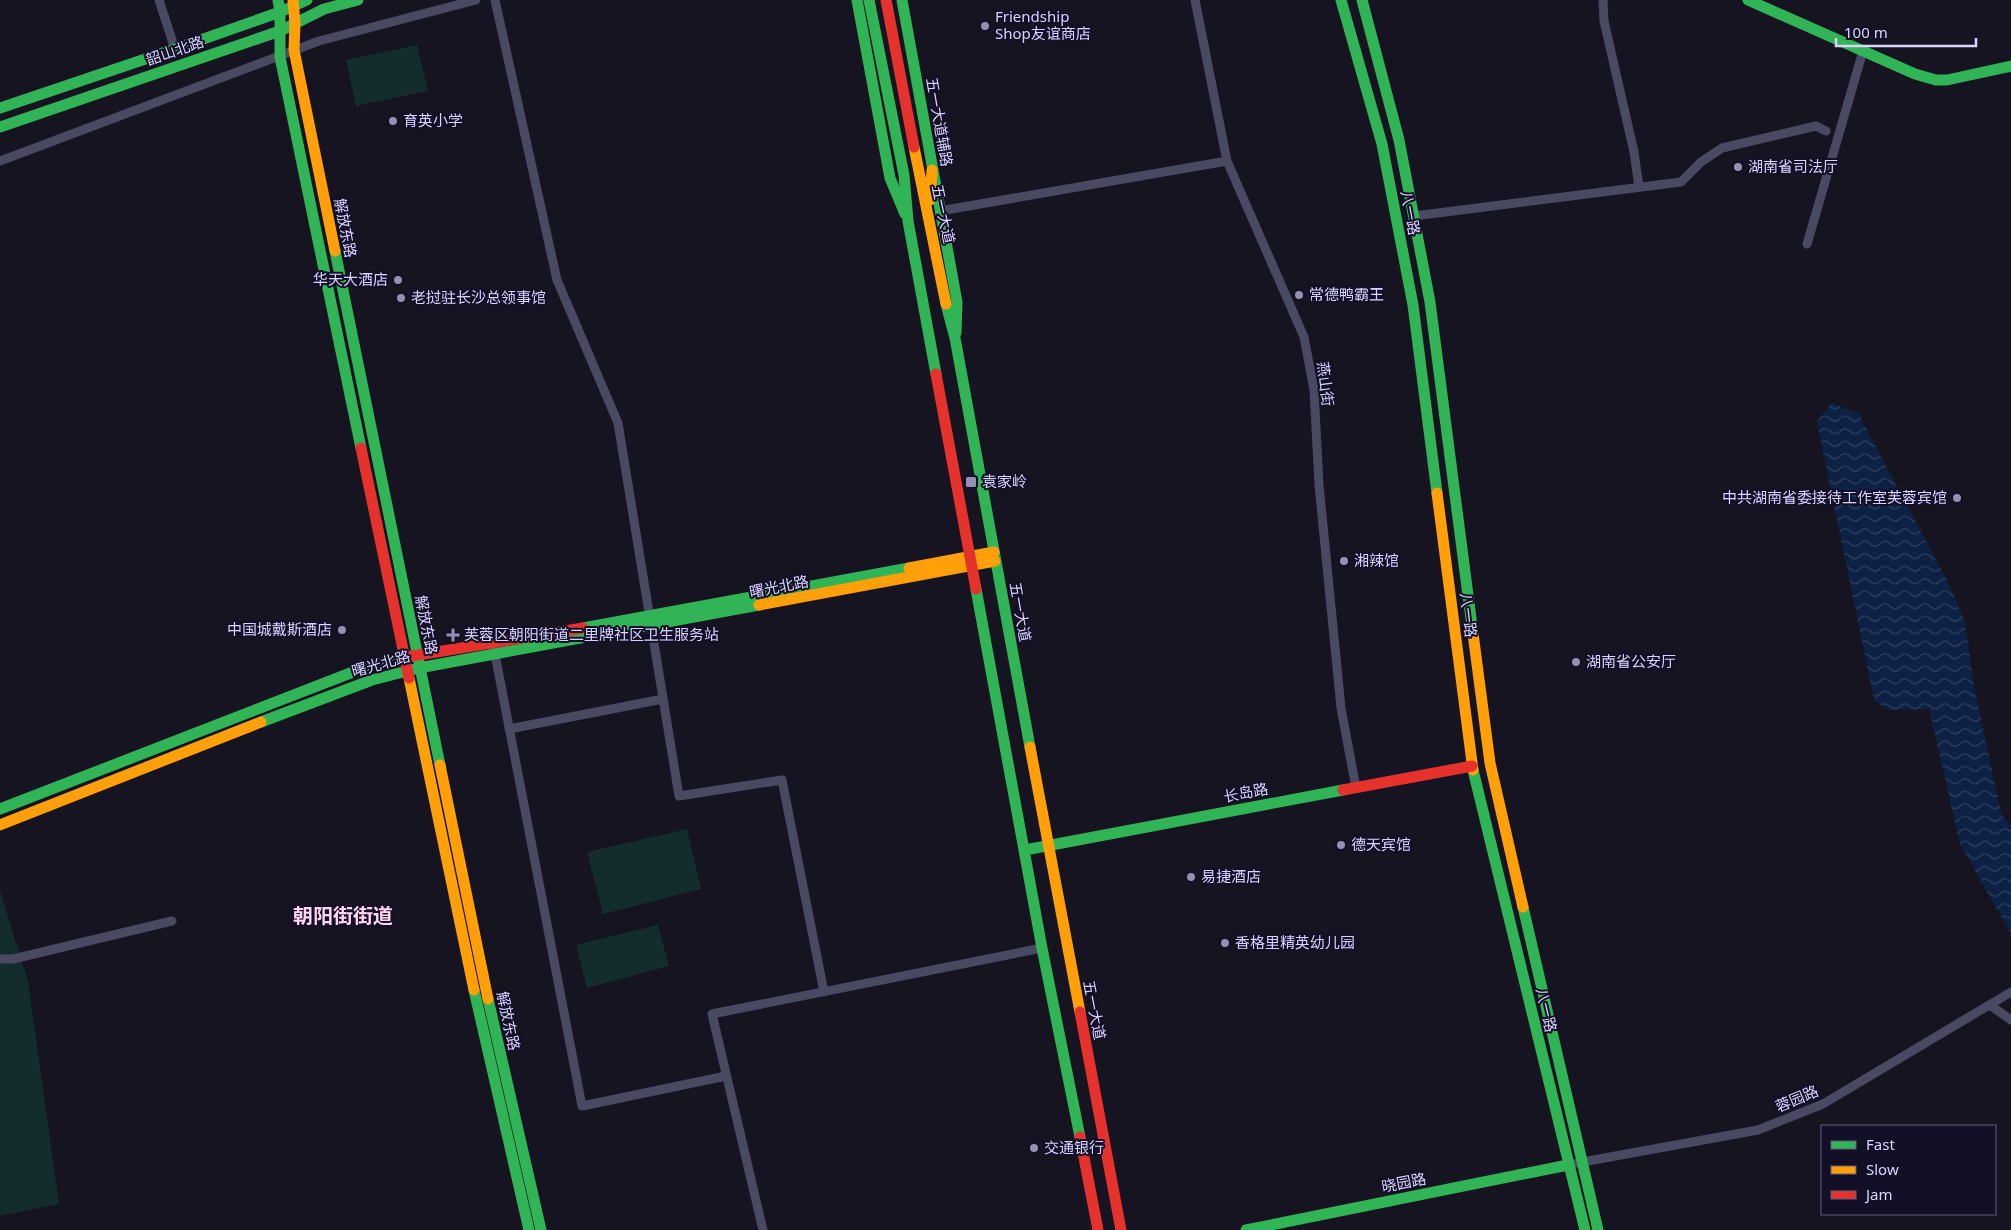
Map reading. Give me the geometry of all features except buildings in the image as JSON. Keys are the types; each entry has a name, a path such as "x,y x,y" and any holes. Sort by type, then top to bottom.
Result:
{"main road":[{"name":"韶山北路","path":"0,108 175,49 279,6 307,0"},
{"name":"韶山北路","path":"0,127 280,31 324,9 358,0"},
{"path":"857,0 890,178 908,221"},
{"path":"869,0 904,175 908,221 1042,948 1098,1230"},
{"name":"五一大道","path":"886,0 919,172 934,213 946,305 955,338 1048,846 1121,1230"},
{"name":"五一大道辅路","path":"902,0 932,170 934,213"},
{"name":"八一路","path":"1341,0 1382,144 1412,305 1472,766 1585,1230"},
{"name":"八一路","path":"1362,0 1399,140 1430,302 1490,762 1598,1230"},
{"path":"1748,0 1915,74 1936,80 1961,77 2011,66"},
{"name":"解放东路","path":"294,2 294,50 411,656"},
{"name":"解放东路","path":"279,6 280,57 414,670 541,1230"},
{"name":"曙光北路","path":"0,825 292,709 372,680 494,649 995,557"},
{"name":"曙光北路","path":"0,809 366,667 411,656 494,649"},
{"name":"解放东路","path":"414,670 482,1027 529,1230"},
{"name":"长岛路","path":"1025,850 1472,766"},
{"name":"晓园路","path":"1246,1230 1568,1165"}],"street":[{"path":"159,0 175,49"},
{"path":"0,161 320,41 476,0"},
{"path":"495,0 557,280 618,423 649,622 680,796 782,780 824,992"},
{"name":"燕山街","path":"1196,0 1227,161 1304,337 1314,390 1319,485 1341,708 1356,788"},
{"path":"1603,0 1604,21 1634,152 1639,187"},
{"path":"1808,244 1863,51"},
{"path":"1414,216 1681,182 1701,162 1722,148 1816,126 1826,130"},
{"path":"934,213 1227,161"},
{"path":"494,649 582,1106 726,1076"},
{"path":"509,730 663,699"},
{"path":"0,959 12,959 172,921"},
{"path":"763,1230 712,1014 1042,948"},
{"name":"蓉园路","path":"1568,1165 1758,1130 1823,1104 2011,992"},
{"path":"1990,1005 2011,1020"}],"green space":[{"path":"417,45 428,91 356,106 346,60"},
{"path":"687,829 701,889 603,914 587,852"},
{"path":"0,891 28,981 59,1204 0,1216"},
{"path":"658,925 669,966 587,988 576,945"}],"water":[{"path":"1831,403 1858,413 1949,584 1965,622 1974,686 2001,813 2011,827 2011,934 1960,844 1929,709 1888,710 1874,700 1817,422"}],"traffic: fast":[{"path":"278,0 280,12 280,57 361,448"},
{"path":"0,108 175,49 280,12 307,0"},
{"path":"0,127 280,31 324,9 358,0"},
{"path":"857,0 890,178 905,214"},
{"path":"869,0 904,175 908,221 936,374"},
{"path":"902,0 957,302 956,333"},
{"path":"1341,0 1382,144 1413,305 1437,493"},
{"path":"1362,0 1399,140 1430,302 1472,626"},
{"path":"1748,0 1915,74 1936,80 1947,80 2011,66"},
{"path":"335,251 440,765"},
{"path":"946,304 955,338 1030,747"},
{"path":"583,628 909,568"},
{"path":"976,589 1042,948 1080,1137"},
{"path":"261,722 372,680 419,668 759,605"},
{"path":"0,809 366,667 412,656"},
{"path":"1473,770 1585,1230"},
{"path":"1025,850 1343,790"},
{"path":"1523,907 1598,1230"},
{"path":"474,990 529,1230"},
{"path":"488,999 541,1230"},
{"path":"1246,1230 1568,1165"}],"traffic: slow":[{"path":"293,0 295,23 294,50 335,251"},
{"path":"914,147 946,304"},
{"path":"930,200 932,170"},
{"path":"1437,493 1473,770"},
{"path":"909,568 994,552"},
{"path":"759,605 995,561"},
{"path":"1472,626 1490,763 1523,907"},
{"path":"409,678 474,990"},
{"path":"0,825 261,722"},
{"path":"1030,747 1080,1012"},
{"path":"440,765 488,999"}],"traffic: jam":[{"path":"886,0 914,147"},
{"path":"936,374 976,589"},
{"path":"361,448 409,678"},
{"path":"412,656 583,628"},
{"path":"1343,790 1472,766"},
{"path":"1080,1012 1121,1230"},
{"path":"1080,1137 1098,1230"}],"place":[{"name":"Friendship Shop友谊商店","path":"985,26"},
{"name":"育英小学","path":"393,121"},
{"name":"湖南省司法厅","path":"1738,167"},
{"name":"华天大酒店","path":"398,280"},
{"name":"常德鸭霸王","path":"1299,295"},
{"name":"老挝驻长沙总领事馆","path":"401,298"},
{"name":"袁家岭","path":"971,482"},
{"name":"中共湖南省委接待工作室芙蓉宾馆","path":"1957,498"},
{"name":"湘辣馆","path":"1344,561"},
{"name":"中国城戴斯酒店","path":"342,630"},
{"name":"芙蓉区朝阳街道二里牌社区卫生服务站","path":"453,635"},
{"name":"湖南省公安厅","path":"1576,662"},
{"name":"德天宾馆","path":"1341,845"},
{"name":"易捷酒店","path":"1191,877"},
{"name":"香格里精英幼儿园","path":"1225,943"},
{"name":"交通银行","path":"1034,1148"}],"district":[{"name":"朝阳街街道","path":"343,916"}]}
